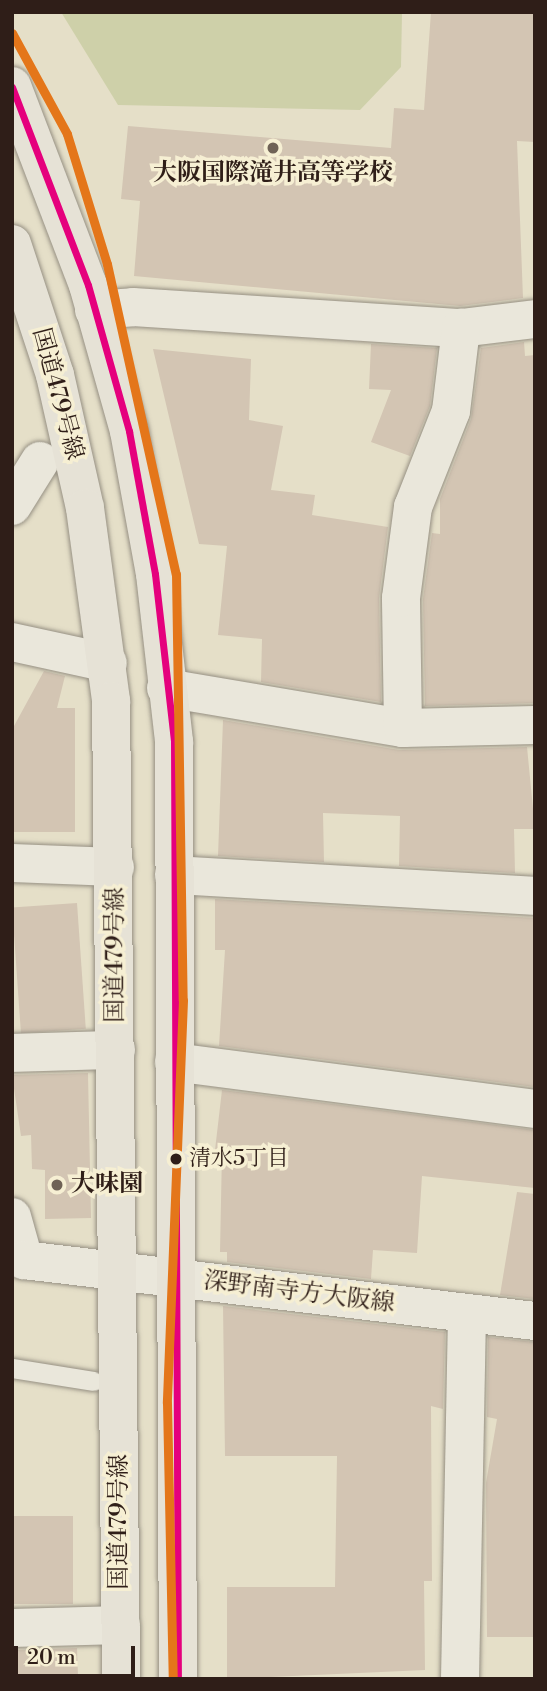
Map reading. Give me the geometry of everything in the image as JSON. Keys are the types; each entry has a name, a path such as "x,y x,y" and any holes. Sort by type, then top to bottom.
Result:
{"highway":[{"path":"12,86 94,310 140,491 174,742 178,1679"},
{"name":"国道479号線","path":"12,244 69,435 108,663 116,867 121,1679"}],"street":[{"path":"94,310 133,307 461,328 535,319"},
{"path":"403,728 401,598 413,507 451,411 461,328"},
{"path":"12,506 40,461"},
{"path":"14,649 108,663"},
{"path":"166,688 403,728 535,725"},
{"path":"12,863 116,867"},
{"path":"174,875 535,896"},
{"path":"12,1053 116,1050"},
{"path":"174,1062 535,1110"},
{"name":"深野南寺方大阪線","path":"12,1217 18,1259 535,1321"},
{"path":"460,1679 467,1313"},
{"path":"12,1628 121,1625"}],"lane":[{"path":"12,1368 93,1381"}],"green space":[{"path":"61,12 402,12 401,67 360,110 118,105"}],"building":[{"path":"431,12 535,12 535,142 517,141 523,298 460,306 134,276 140,201 121,199 128,126 391,148 394,108 424,110"},
{"path":"524,342 525,356 535,355 535,703 425,706 423,599 432,533 440,534 440,499 471,419 481,348"},
{"path":"371,344 437,348 430,406 410,456 371,442 391,390 369,389"},
{"path":"153,349 251,359 249,420 283,426 271,490 315,495 312,515 388,527 379,598 381,702 261,682 262,639 218,635 227,546 199,544"},
{"path":"44,671 65,676 57,708 75,708 75,832 12,832 14,726"},
{"path":"223,720 399,750 527,747 535,829 514,829 515,873 399,866 400,816 323,813 324,862 218,856"},
{"path":"215,899 535,918 535,1087 219,1046 225,950 215,950"},
{"path":"77,903 86,1029 21,1033 12,908"},
{"path":"88,1073 91,1218 45,1219 45,1170 32,1169 31,1135 21,1136 12,1075"},
{"path":"222,1090 535,1130 535,1188 422,1176 417,1253 373,1250 371,1279 227,1262 227,1252 220,1252 222,1151 215,1150"},
{"path":"517,1192 535,1194 535,1299 500,1295"},
{"path":"223,1306 445,1332 443,1409 431,1406 432,1581 424,1581 425,1670 227,1679 227,1587 335,1587 337,1456 225,1456"},
{"path":"488,1337 535,1342 535,1637 487,1637 486,1483 497,1419 487,1417"},
{"path":"12,1516 73,1516 73,1604 12,1604"},
{"path":"77,1648 78,1679 13,1679 12,1650"}],"transit line":[{"path":"12,33 67,134 107,264 176,574 183,1000 167,1403 173,1679"},
{"path":"12,87 88,285 129,431 155,574 174,742 178,1679"}],"place":[{"name":"大阪国際滝井高等学校","path":"273,148"},
{"name":"清水5丁目","path":"176,1159"},
{"name":"大味園","path":"57,1185"}]}
